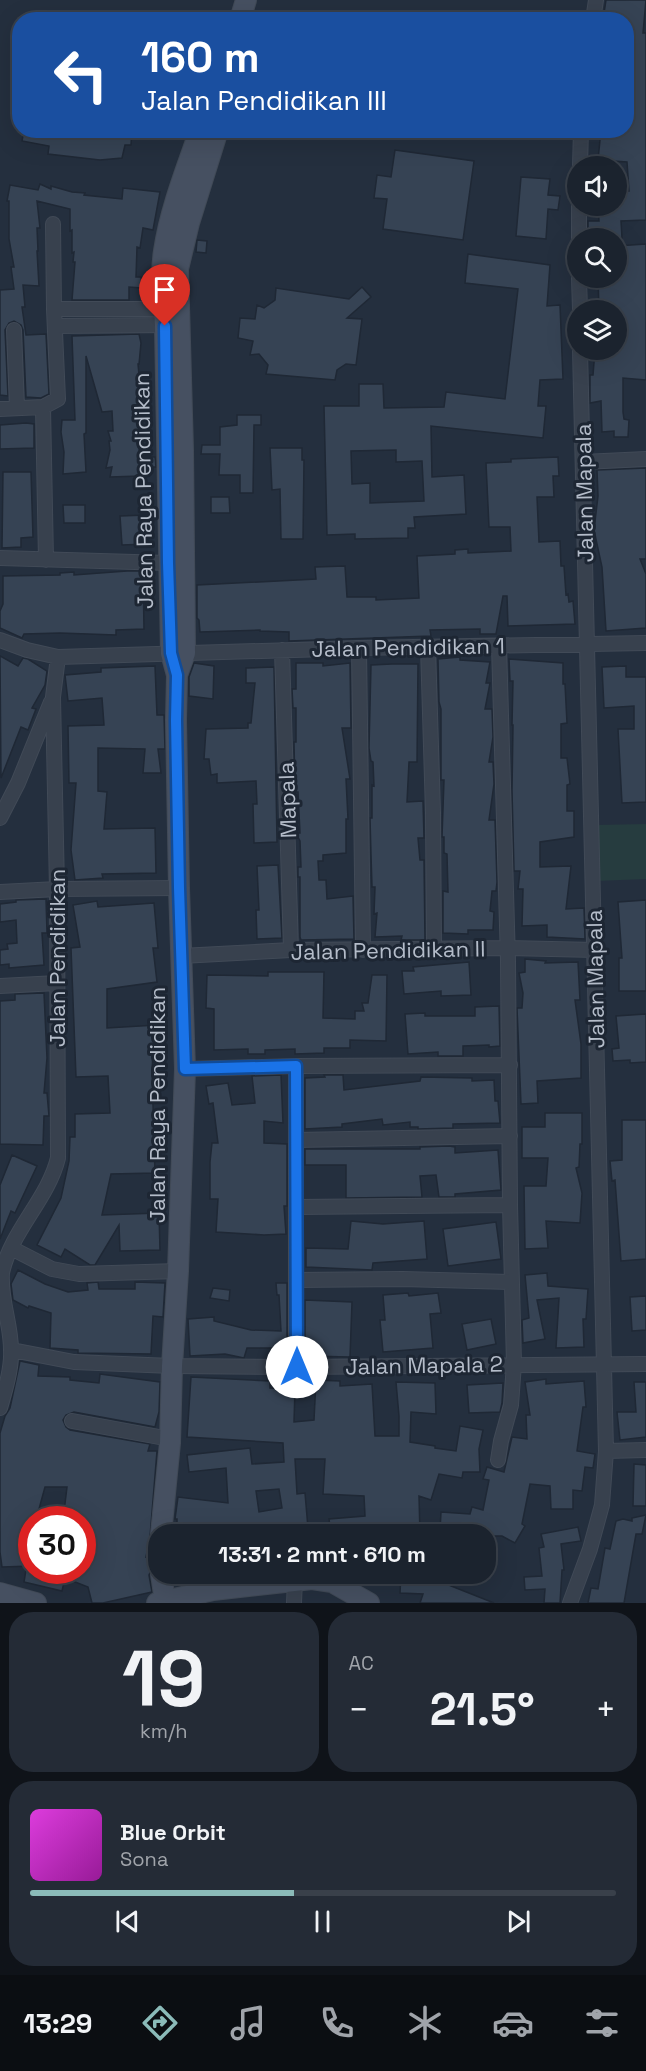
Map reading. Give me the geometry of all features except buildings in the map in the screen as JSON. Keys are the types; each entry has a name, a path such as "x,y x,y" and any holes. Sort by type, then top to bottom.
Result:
{"street":[{"name":"Jalan Raya Pendidikan","path":"161,1524 170,1439 185,1069 176,720 183,450 172,317 162,274 167,232 181,182 197,138"},
{"name":"Jalan Raya Pendidikan","path":"178,653 168,563 172,317 179,264 189,223 216,138"},
{"path":"580,156 581,138"},
{"path":"0,409 43,407 58,399 53,224"},
{"path":"54,309 172,317"},
{"path":"55,326 172,317"},
{"path":"14,330 17,408"},
{"name":"Jalan Mapala","path":"570,1603 590,1549 602,1505 606,1450 580,360"},
{"path":"43,407 46,560"},
{"path":"583,462 646,459"},
{"path":"0,558 168,563"},
{"path":"0,640 27,650 58,657 178,653"},
{"name":"Jalan Pendidikan 1","path":"178,653 646,643"},
{"path":"498,1460 511,1405 514,1364 508,948 499,645"},
{"path":"428,646 434,950"},
{"path":"359,648 363,950"},
{"name":"Mapala","path":"282,650 291,950"},
{"name":"Jalan Pendidikan","path":"12,1350 0,1290 4,1264 10,1248 45,1188 58,1158 57,889 53,697 58,657"},
{"path":"0,818 18,783 53,697"},
{"path":"0,892 179,888"},
{"name":"Jalan Pendidikan II","path":"181,956 291,950 508,948 595,950"},
{"path":"0,986 57,983"},
{"path":"185,1069 510,1065"},
{"path":"296,1066 297,1367"},
{"path":"296,1140 510,1136"},
{"path":"296,1207 510,1204"},
{"path":"10,1248 51,1269 78,1274 178,1271"},
{"path":"296,1280 403,1279 512,1282"},
{"path":"0,1408 12,1350 74,1362 172,1366"},
{"name":"Jalan Mapala 2","path":"172,1366 646,1364"},
{"path":"72,1421 170,1439"},
{"path":"606,1450 646,1450"},
{"path":"160,1584 161,1602 195,1593 264,1584"},
{"path":"294,1603 295,1584"},
{"path":"336,1584 369,1603"},
{"path":"0,1593 36,1603"}],"green space":[{"path":"646,824 646,879 596,881 595,825"}],"route":[{"path":"165,326 168,563 171,653 177,675 179,888 185,1069 296,1066 297,1367"}]}
